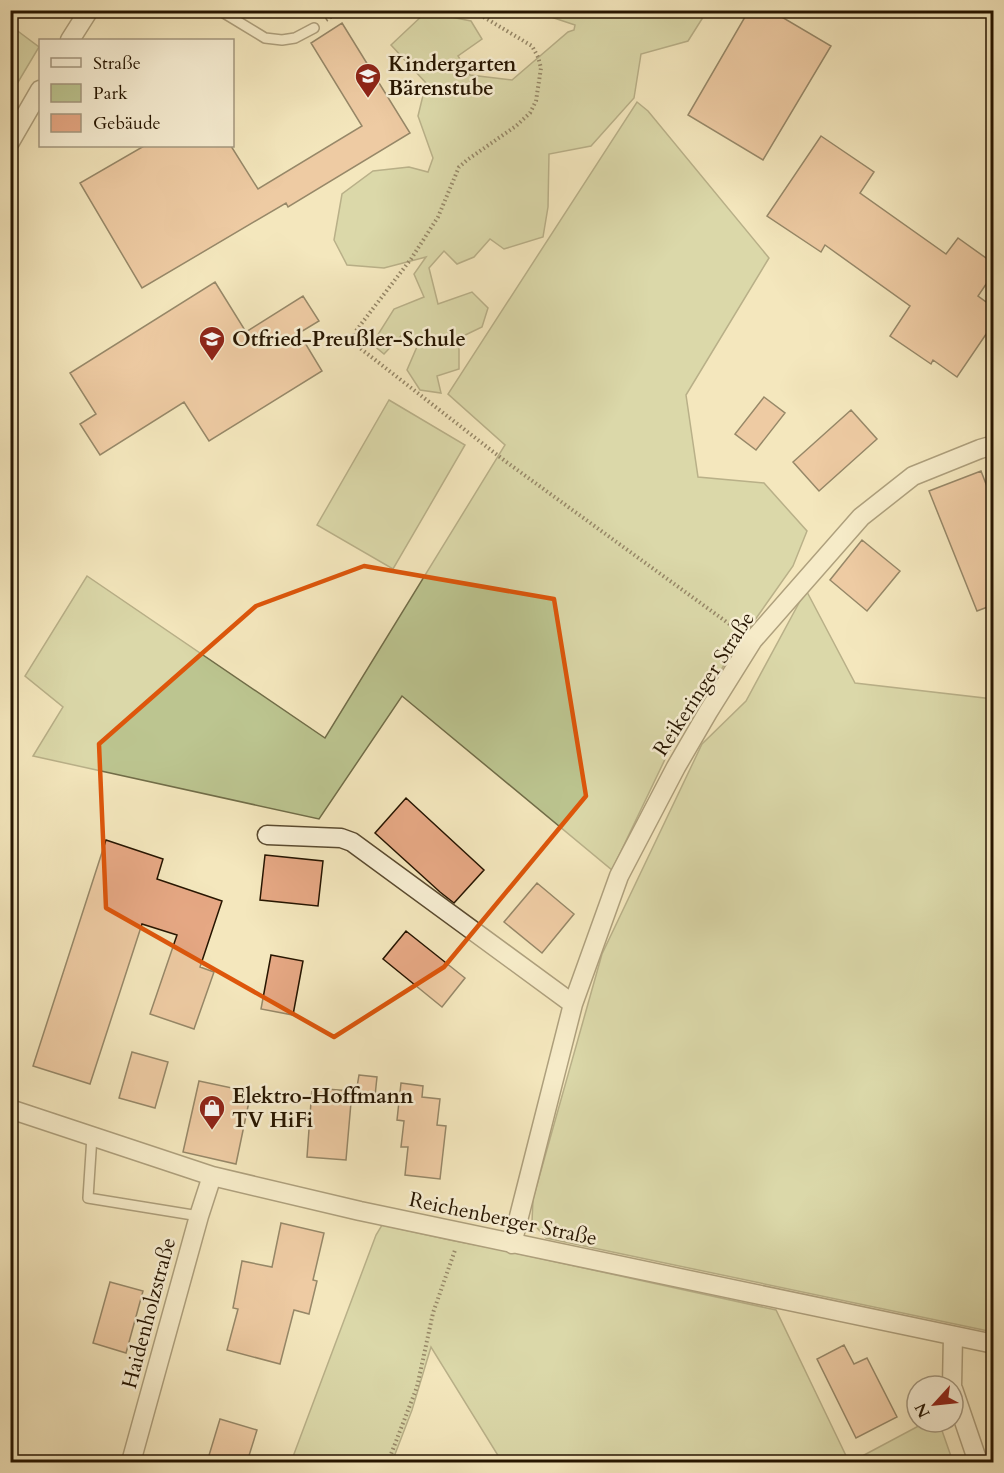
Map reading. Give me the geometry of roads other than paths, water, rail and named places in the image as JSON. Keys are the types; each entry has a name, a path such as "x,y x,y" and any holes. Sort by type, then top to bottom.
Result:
{"street":[{"path":"71,39 88,10"},
{"path":"10,142 39,92"},
{"name":"Reikeringer Straße","path":"512,1244 573,1004 619,876 676,767 708,712 753,640 861,517 913,476 993,445"},
{"path":"267,835 341,838 352,842 573,1004"},
{"name":"Reichenberger Straße","path":"10,1109 212,1176 512,1244 993,1344"},
{"name":"Haidenholzstraße","path":"131,1462 212,1176"},
{"path":"952,1374 953,1336"},
{"path":"965,1424 978,1462"}],"lane":[{"path":"219,10 265,38 282,40 295,38 314,28"},
{"path":"92,1136 88,1198 199,1216"}],"place":[{"name":"Kindergarten Bärenstube","path":"368,99"},
{"name":"Otfried-Preußler-Schule","path":"212,362"},
{"name":"Elektro-Hoffmann TV HiFi","path":"212,1131"}]}
